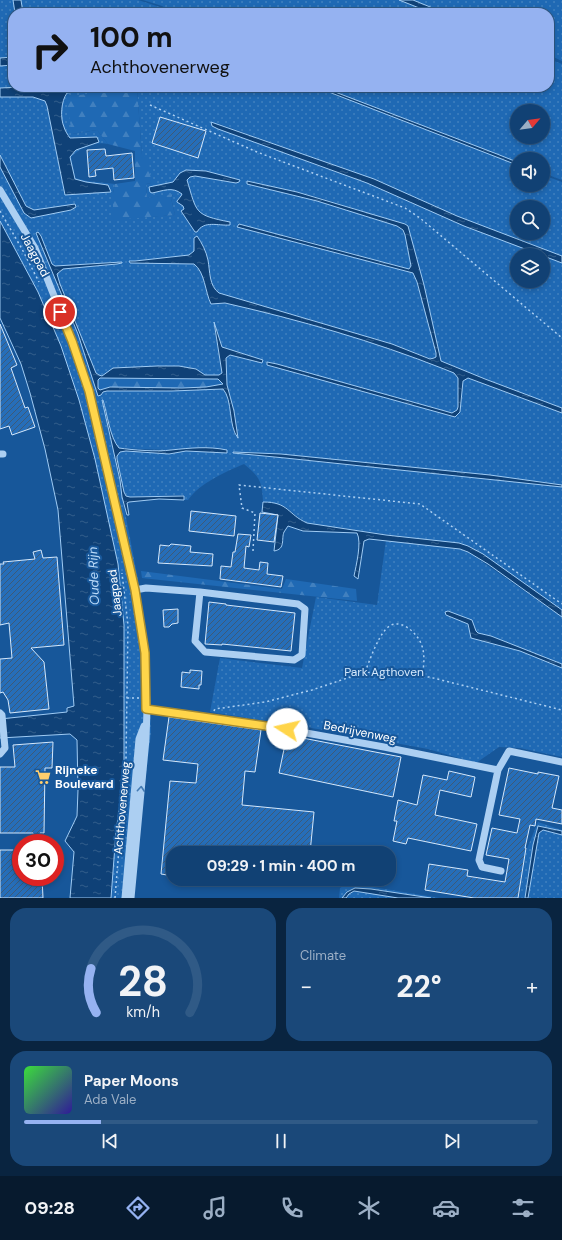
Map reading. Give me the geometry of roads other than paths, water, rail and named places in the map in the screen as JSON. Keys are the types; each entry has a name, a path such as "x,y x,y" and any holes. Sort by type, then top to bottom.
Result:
{"street":[{"name":"Achthovenerweg","path":"0,190 35,248 72,341 89,391 135,590 145,653 146,739 131,898"},
{"path":"135,590 146,588 200,592 298,604 305,610 302,655 294,660 205,652 195,642 200,592"},
{"name":"Bedrijvenweg","path":"146,709 273,727 498,770"},
{"path":"0,713 2,714 5,748 0,754"},
{"name":"Achthovenerweg","path":"125,898 139,739 146,720"},
{"path":"501,871 482,867 479,860 498,770 509,751 562,762"}],"water":[{"path":"13,0 21,0 22,8 14,8"},
{"path":"399,0 413,0 433,8 419,8"},
{"path":"8,57 8,65 0,66 0,58"},
{"path":"0,88 8,88 8,92 75,92 67,93 62,105 65,130 70,138 97,137 99,142 76,150 70,157 75,179 108,185 111,192 65,195 45,101 33,97 0,97"},
{"path":"329,92 335,92 510,159 510,162"},
{"path":"211,122 374,179 457,216 510,236 510,240 520,240 541,248 522,248 464,226 367,183 212,126"},
{"path":"0,155 26,206 34,210 75,204 76,207 71,210 31,218 24,213 0,167"},
{"path":"186,170 206,171 240,180 236,183 195,176 190,177 187,180 193,200 199,211 218,220 230,222 230,225 207,225 195,232 181,211 184,209 183,206 177,202 182,194 175,190 150,192 149,187 173,182 180,173"},
{"path":"247,181 297,192 408,226 424,285 441,361 562,408 562,413 468,378 463,381 460,412 455,417 267,365 267,362 277,364 452,413 457,410 458,407 458,378 454,373 390,349 309,324 225,303 211,304 203,277 194,264 130,263 129,261 189,255 194,251 194,238 197,236 206,253 213,286 219,293 392,344 430,359 436,357 417,282 413,273 237,227 239,224 409,269 411,266 403,230 397,226 317,201 247,184"},
{"name":"Oude Rijn","path":"0,221 38,292 61,346 79,400 95,459 118,564 124,625 124,774 116,832 111,898 70,898 74,852 65,841 77,816 77,740 70,734 0,738 0,719 67,712 67,708 74,706 58,510 45,449 30,393 21,364 0,318"},
{"path":"38,232 41,236 52,264 55,266 122,262 117,264 63,269 57,274 96,373 99,375 102,376 113,368 179,366 196,369 205,375 219,375 222,373 214,322 222,347 263,360 262,363 230,355 226,358 227,385 234,411 238,438 233,427 228,400 223,389 107,391 98,396 78,334 36,233","holes":["100,378 218,379 223,384 206,387 182,388 110,387 100,390 98,388 98,380"]},
{"path":"550,251 562,256 562,263 550,258"},
{"path":"102,400 113,438 119,448 159,451 213,448 227,450 227,453 186,451 169,454 126,451 120,452 117,459 126,496 184,496 184,500 159,499 129,502 127,503 129,515 127,515"},
{"path":"233,453 281,454 490,475 562,485 562,487"},
{"path":"263,502 283,506 300,520 307,523 386,535 459,543 468,546 483,554 562,610 562,617 488,564 460,549 369,539 364,541 358,579 354,576 359,548 357,533 303,531 288,526 283,535 282,546 278,550 274,551 278,515 262,512"},
{"path":"448,611 472,620 478,633 491,636 562,664 562,668 520,651 471,638 468,624 446,615 445,612"},
{"path":"538,826 562,831 562,835 543,830 539,833 528,898 525,898 533,845"},
{"path":"355,888 431,898 398,898 354,891 346,898 342,898 347,892"}],"place":[{"name":"Rijneke Boulevard","path":"43,777"}],"park label":[{"name":"Park Agthoven","path":"384,672"}]}
